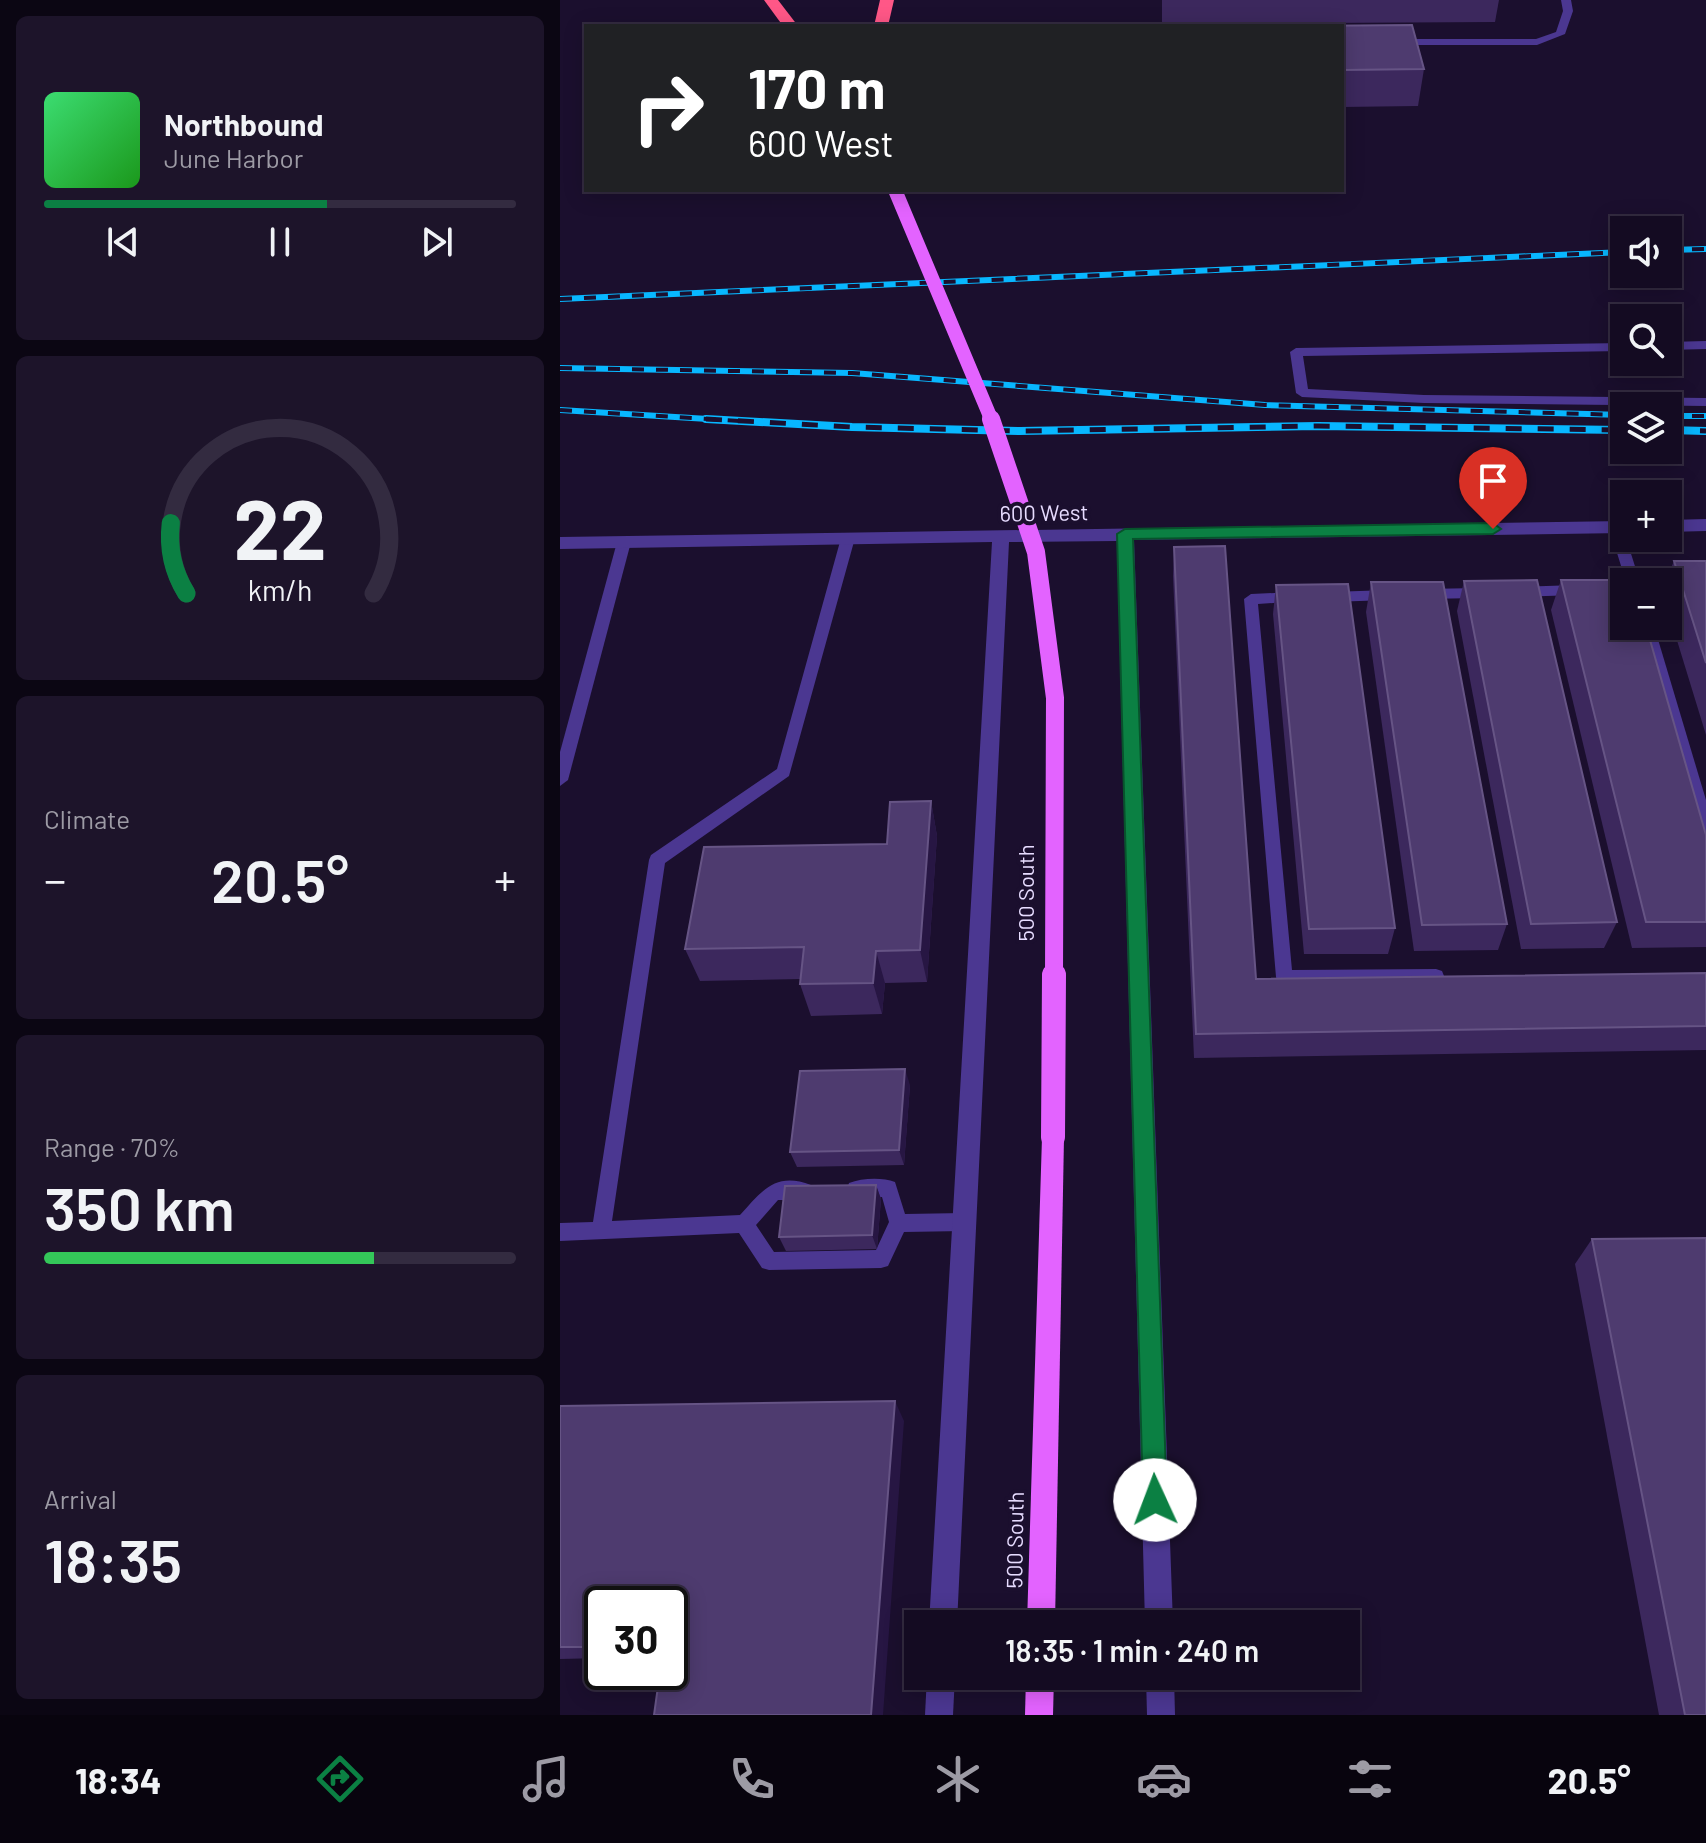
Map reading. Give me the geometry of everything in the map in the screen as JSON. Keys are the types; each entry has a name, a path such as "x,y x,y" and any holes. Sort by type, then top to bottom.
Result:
{"highway":[{"path":"771,0 789,24"},
{"path":"881,24 887,0"}],"main road":[{"name":"500 South","path":"896,192 990,416 1036,552 1055,698 1053,1137 1041,1610"},
{"path":"1039,1715 1040,1690"}],"street":[{"path":"1682,526 1706,525"},
{"name":"600 West","path":"560,543 1610,527"},
{"path":"1125,534 1159,1610"},
{"name":"500 South","path":"944,1610 1001,536"},
{"path":"939,1715 940,1690"},
{"path":"1160,1690 1161,1715"}],"lane":[{"path":"1387,42 1537,42 1560,34 1568,11 1566,0"},
{"path":"1682,346 1706,345"},
{"path":"1610,347 1296,352 1302,393 1440,400 1706,402"},
{"path":"601,1231 657,860 784,772 848,538"},
{"path":"560,780 624,542"},
{"path":"1456,976 1284,977 1251,599 1592,590"},
{"path":"1651,640 1706,826"},
{"path":"560,1232 744,1224 774,1191 888,1188 899,1223 881,1259 769,1261 744,1224"},
{"path":"899,1223 964,1222"}],"building":[{"path":"1412,25 1424,69 1344,70 1344,26"},
{"path":"1225,546 1256,979 1706,973 1706,1026 1196,1034 1174,547"},
{"path":"1674,561 1706,561 1706,663 1682,586 1682,568 1676,568"},
{"path":"1537,580 1617,922 1531,924 1464,581"},
{"path":"1561,580 1610,580 1610,640 1650,640 1706,835 1706,922 1646,922"},
{"path":"1371,582 1443,582 1507,924 1422,925"},
{"path":"1348,584 1395,928 1309,929 1276,585"},
{"path":"931,801 920,950 876,951 873,983 800,984 804,947 685,949 704,847 887,844 890,802"},
{"path":"905,1069 899,1150 790,1152 800,1071"},
{"path":"876,1185 872,1235 779,1237 785,1186"},
{"path":"1706,1238 1706,1715 1685,1715 1592,1239"},
{"path":"895,1401 871,1715 654,1715 657,1690 688,1690 688,1586 584,1586 584,1647 560,1647 560,1406"}],"railway":[{"path":"1682,250 1706,249"},
{"path":"560,299 1610,253"},
{"path":"560,368 852,373 1265,405 1610,415"},
{"path":"560,410 727,420"},
{"path":"1682,416 1706,416"},
{"path":"706,419 727,420"},
{"path":"727,420 1020,431 1318,426 1610,430"},
{"path":"727,420 741,421"},
{"path":"1682,430 1706,431"}],"route":[{"path":"1155,1500 1125,534 1493,529"}]}
